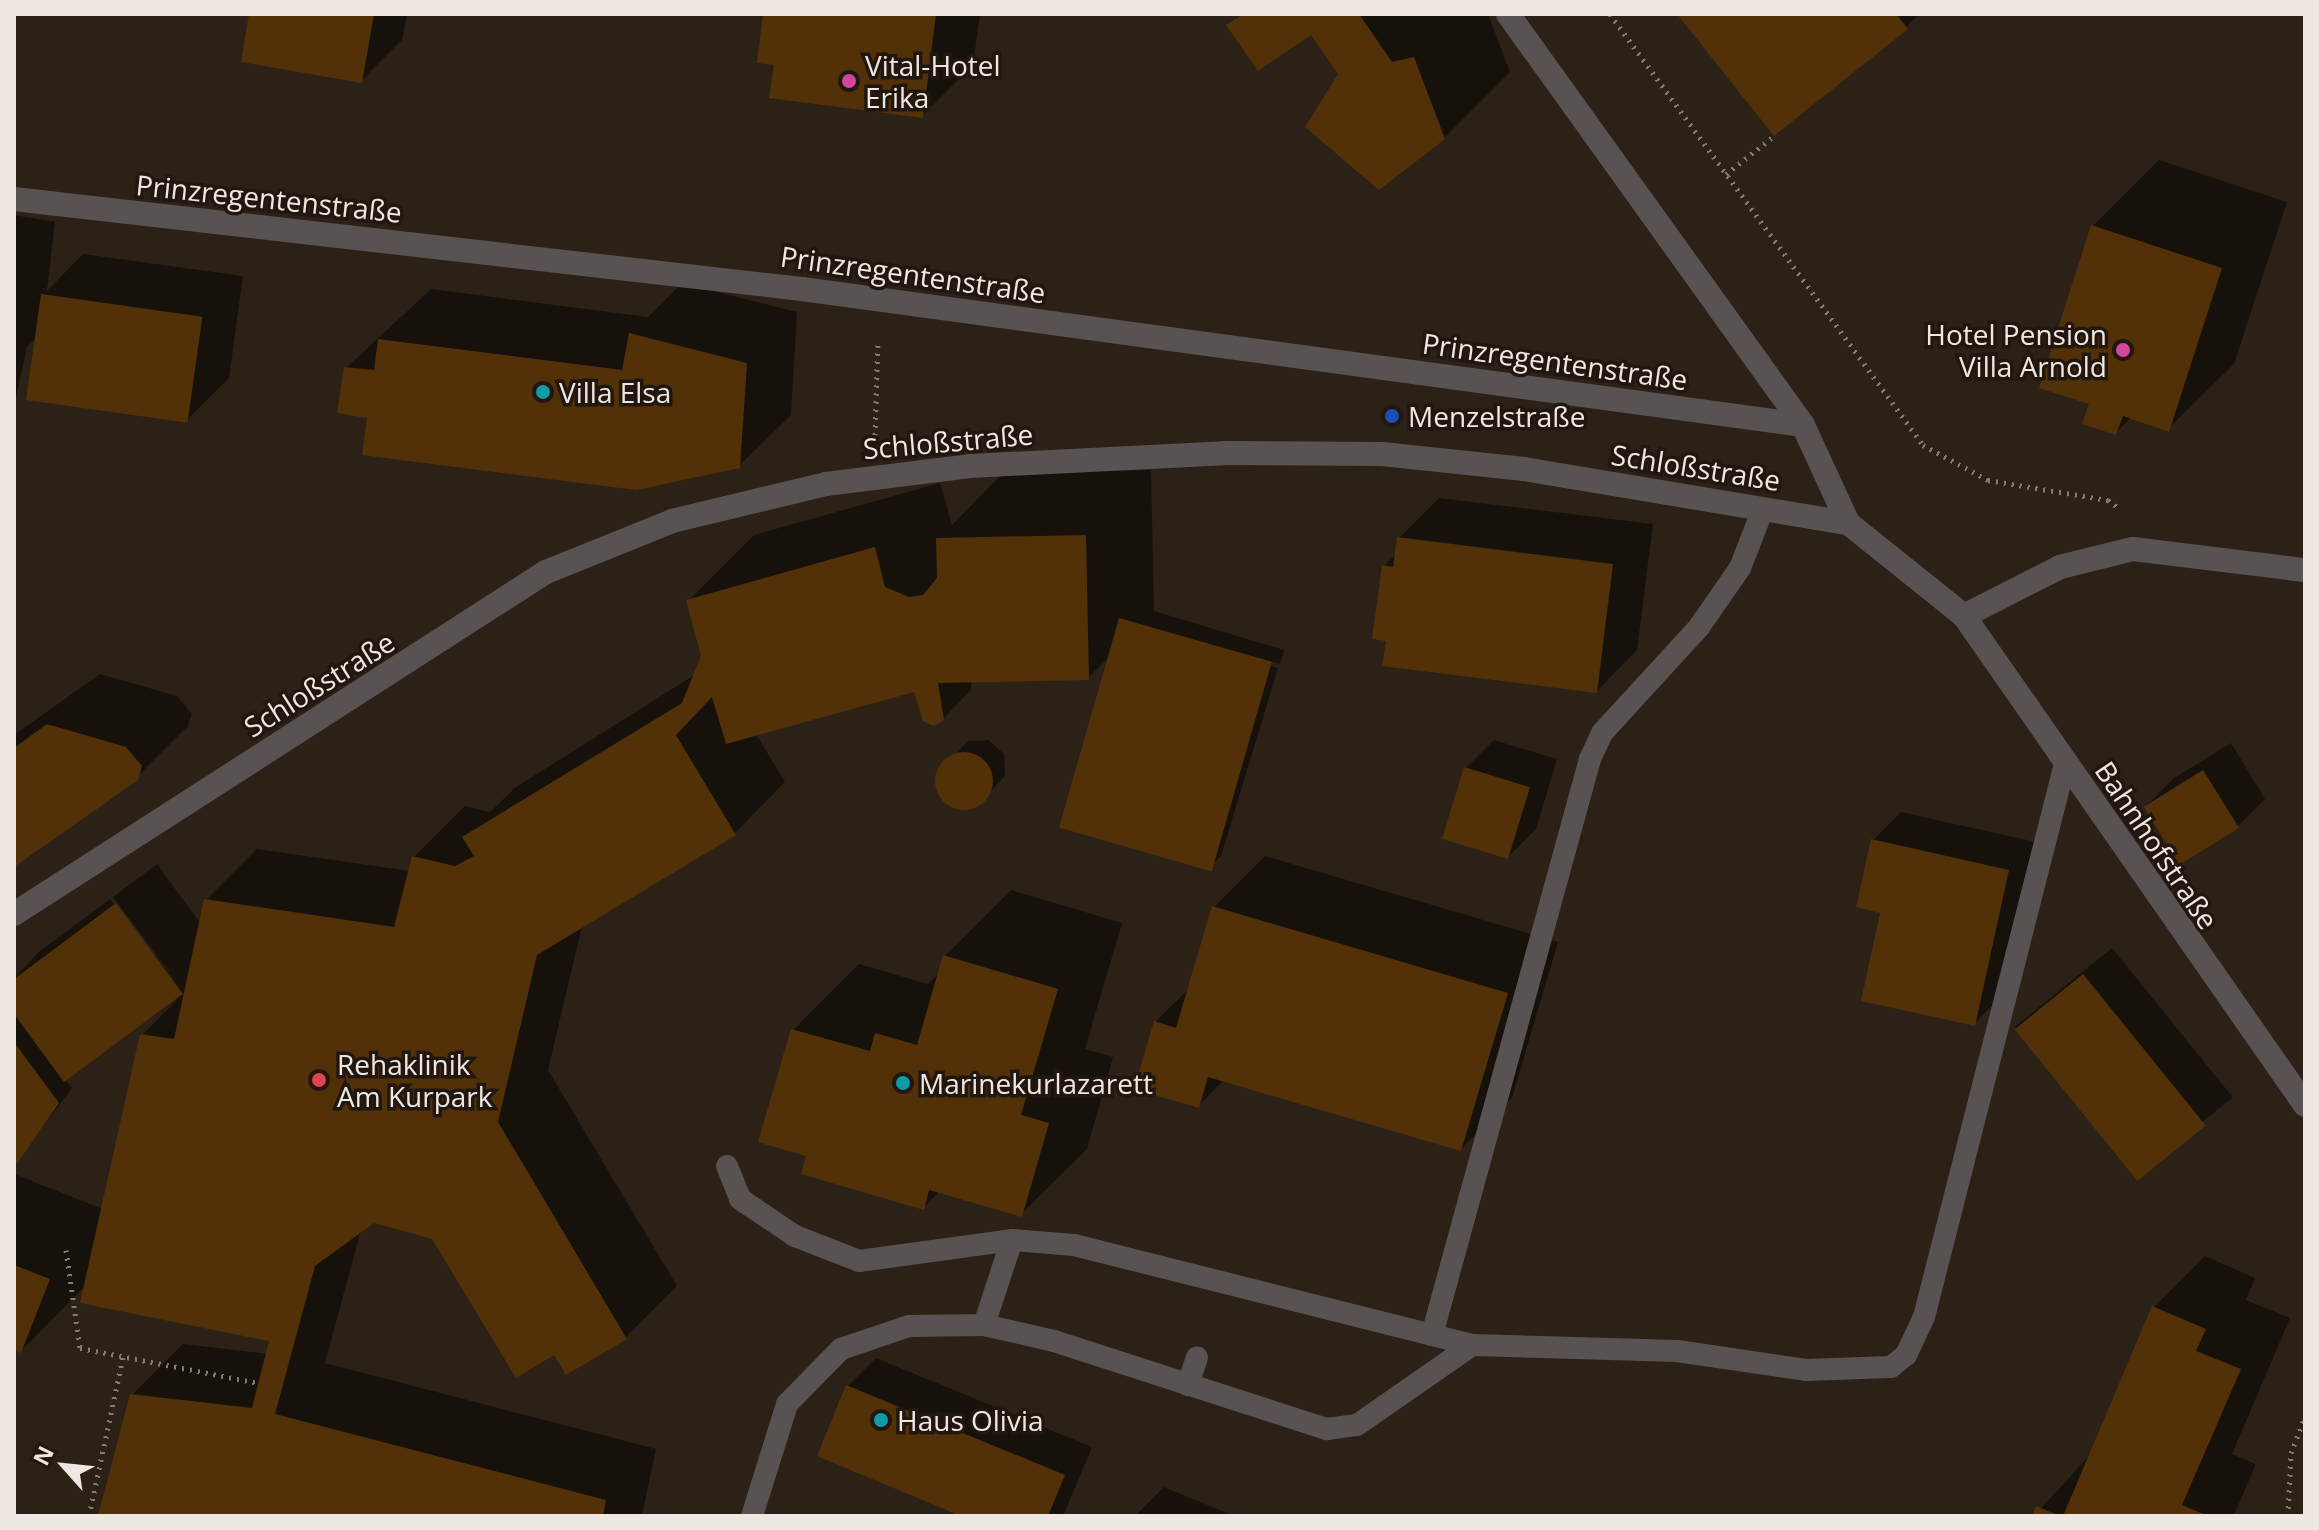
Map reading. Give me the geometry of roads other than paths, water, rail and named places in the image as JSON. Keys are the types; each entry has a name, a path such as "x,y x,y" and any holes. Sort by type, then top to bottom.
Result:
{"street":[{"path":"1508,14 1803,425 1848,523"},
{"name":"Prinzregentenstraße","path":"14,199 880,300 1803,425"},
{"name":"Schloßstraße","path":"14,914 546,572 672,521 873,478 970,466 1224,453 1382,454 1524,469 1848,523 1964,616"},
{"path":"1964,616 2060,567 2133,549 2305,570"},
{"name":"Bahnhofstraße","path":"1964,616 2305,1105"}],"lane":[{"path":"1432,1335 1590,759 1602,733 1699,627 1740,568 1763,509"},
{"path":"727,1166 740,1199 795,1236 859,1261 1012,1240 1074,1245 1472,1345 1677,1351 1806,1370 1891,1367 1906,1355 1924,1317 2065,764"},
{"path":"984,1325 1012,1240"},
{"path":"752,1516 787,1404 841,1349 909,1326 984,1325 1054,1341 1327,1429 1357,1425 1472,1345"},
{"path":"1188,1385 1197,1357"}],"place":[{"name":"Vital-Hotel Erika","path":"849,81"},
{"name":"Hotel Pension Villa Arnold","path":"2123,350"},
{"name":"Villa Elsa","path":"543,392"},
{"name":"Menzelstraße","path":"1392,416"},
{"name":"Rehaklinik Am Kurpark","path":"319,1080"},
{"name":"Marinekurlazarett","path":"903,1083"},
{"name":"Haus Olivia","path":"881,1420"}]}
